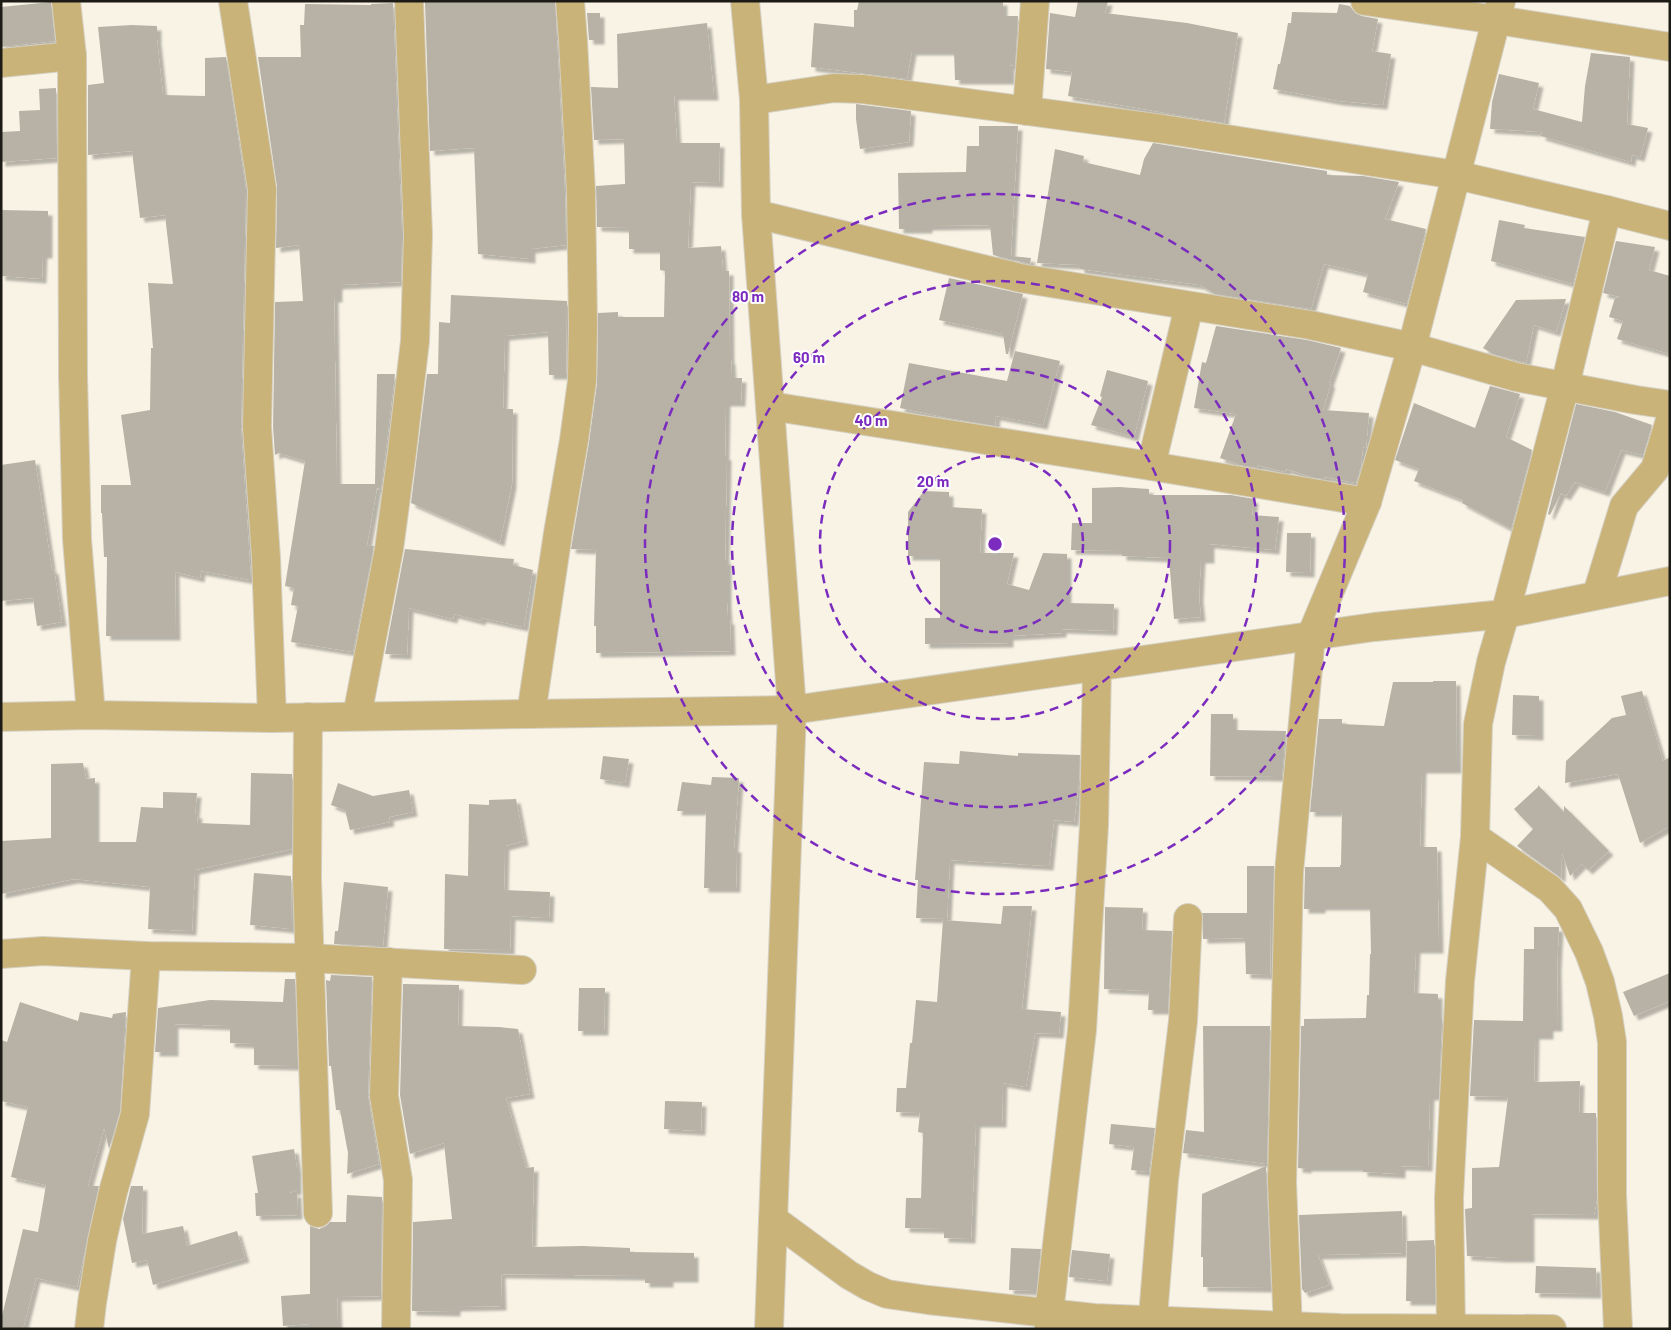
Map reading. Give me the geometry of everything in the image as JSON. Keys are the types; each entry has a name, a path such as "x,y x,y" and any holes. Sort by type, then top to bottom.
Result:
{"street":[{"path":"66,1 72,56 72,355 77,520 91,715"},
{"path":"233,1 262,190 257,427 266,558 272,718"},
{"path":"357,716 389,549 415,341 418,235 409,1"},
{"path":"531,714 582,382 581,192 570,1"},
{"path":"745,1 754,100 756,214 792,710 769,1329"},
{"path":"1027,111 1035,1"},
{"path":"1365,1 1499,10 1670,47"},
{"path":"1288,1327 1282,1183 1289,872 1311,636 1368,502 1412,347 1499,10"},
{"path":"1,63 72,56"},
{"path":"754,100 834,88 862,88 1163,129 1456,175 1670,226"},
{"path":"1451,1328 1449,1198 1460,981 1475,837 1478,724 1491,662 1506,614 1565,386 1607,210"},
{"path":"756,214 1020,278 1310,325 1412,347 1516,377 1670,405"},
{"path":"1151,466 1189,306"},
{"path":"770,406 1368,502"},
{"path":"1597,594 1624,506 1655,469 1670,420"},
{"path":"1,717 91,715 272,718 792,710 1374,627 1506,614 1597,594 1670,581"},
{"path":"1049,1321 1082,1030 1094,825 1097,667"},
{"path":"308,717 306,879 318,1213"},
{"path":"1475,837 1550,890 1568,909 1589,952 1600,982 1612,1042 1612,1195 1618,1329"},
{"path":"1152,1325 1164,1180 1183,1021 1188,918"},
{"path":"2,959 43,951 146,956 309,958 522,970"},
{"path":"90,1329 92,1303 102,1241 113,1192 135,1114 146,956"},
{"path":"388,962 384,1096 398,1180 396,1329"},
{"path":"773,1219 849,1275 887,1294 1049,1321 1094,1318 1152,1325 1552,1329"}],"building":[{"path":"555,1 566,245 531,249 531,259 478,254 474,148 430,151 425,2"},
{"path":"859,1 1003,1 1003,16 1018,16 1015,66 1010,65 1010,80 955,80 954,51 912,51 907,79 811,67 814,23 854,27 854,10 857,10"},
{"path":"1078,1 1108,1 1105,13 1187,23 1238,33 1224,123 1068,96 1072,72 1046,69 1050,13 1075,17"},
{"path":"51,2 55,41 1,47 1,7"},
{"path":"393,3 402,235 401,282 338,285 338,298 334,298 337,484 375,484 377,374 395,374 381,490 377,488 367,545 374,546 353,652 291,642 298,606 291,605 294,588 285,586 305,461 279,453 275,455 273,427 275,302 303,301 299,245 276,248 277,187 258,57 301,57 300,25 304,25 305,4 371,5"},
{"path":"1339,4 1350,6 1355,13 1362,16 1378,19 1372,51 1391,54 1383,105 1339,101 1273,89 1288,23 1291,23 1292,12 1337,13"},
{"path":"587,13 600,13 600,40 589,40"},
{"path":"707,23 714,96 674,96 677,143 720,143 719,183 691,182 688,248 721,246 723,271 729,271 732,378 742,378 741,402 726,402 725,560 727,560 727,603 728,620 730,620 731,651 596,653 596,626 594,626 596,550 571,549 597,383 598,313 618,312 618,317 664,317 665,271 660,270 660,249 629,249 629,228 597,227 596,186 625,184 624,139 594,140 591,87 618,88 617,34"},
{"path":"157,26 163,95 205,96 205,58 226,57 246,190 241,427 251,580 201,571 200,578 175,572 176,636 106,636 107,557 104,557 101,485 131,485 121,415 150,410 151,348 153,348 148,283 173,284 165,215 140,218 132,151 88,155 88,85 104,83 98,27"},
{"path":"1591,53 1630,57 1627,124 1648,128 1640,157 1632,155 1631,162 1541,136 1542,132 1490,129 1492,102 1499,74 1539,83 1533,109 1582,122 1585,86"},
{"path":"56,88 57,158 1,162 1,132 20,131 19,111 40,110 39,89"},
{"path":"856,104 911,111 909,142 860,149"},
{"path":"979,126 1018,126 1011,256 1031,258 1030,264 993,255 990,225 928,226 928,229 899,229 898,173 966,172 967,146 979,146"},
{"path":"1153,143 1327,171 1327,175 1363,176 1399,182 1385,219 1426,229 1407,304 1363,292 1368,274 1324,264 1311,309 1215,294 1200,285 1080,269 1080,265 1037,263 1055,149 1084,156 1083,162 1140,175 1144,159"},
{"path":"1,210 48,211 48,254 43,254 42,279 1,276"},
{"path":"1499,220 1525,225 1524,228 1585,237 1573,284 1491,261"},
{"path":"1616,241 1655,247 1649,270 1670,276 1670,354 1617,339 1623,321 1609,317 1615,298 1620,297 1603,293"},
{"path":"949,278 1023,294 1008,354 1006,354 1003,334 939,320"},
{"path":"451,295 567,301 566,375 549,375 548,332 505,336 503,409 513,409 512,484 500,542 411,503 427,374 438,374 439,322 450,323"},
{"path":"1566,299 1556,332 1534,325 1526,363 1493,354 1483,348 1516,300"},
{"path":"1216,326 1307,340 1341,348 1329,383 1331,383 1323,410 1369,413 1366,448 1363,447 1361,466 1356,483 1325,477 1324,479 1315,478 1286,469 1285,472 1258,465 1257,468 1240,465 1220,458 1236,414 1194,408 1202,362 1206,363"},
{"path":"1015,351 1060,361 1043,425 996,416 995,426 900,408 909,363 1007,381"},
{"path":"1107,370 1148,381 1134,437 1091,425 1102,397 1100,396"},
{"path":"1490,386 1520,394 1506,437 1532,450 1511,529 1462,503 1463,500 1414,481 1419,469 1395,460 1414,403 1475,428"},
{"path":"1576,404 1615,412 1652,425 1643,455 1621,450 1605,492 1575,482 1566,496 1561,493 1550,515 1548,514"},
{"path":"35,460 62,622 37,626 33,598 1,601 1,465"},
{"path":"1092,488 1149,489 1149,495 1231,495 1254,499 1252,515 1279,517 1275,550 1210,544 1210,559 1201,559 1199,597 1201,617 1174,619 1169,558 1122,556 1122,551 1071,550 1072,523 1092,523"},
{"path":"924,491 949,492 949,507 982,509 980,553 1014,553 1007,584 1029,590 1043,553 1067,554 1067,603 1114,604 1113,631 1062,629 1062,633 1009,636 1009,643 925,644 925,618 940,618 940,556 908,556 908,512"},
{"path":"1287,533 1311,533 1310,573 1286,572"},
{"path":"405,549 514,559 513,565 533,570 524,627 482,618 481,621 454,614 453,619 409,608 407,655 385,654"},
{"path":"1456,681 1457,769 1422,769 1420,847 1437,847 1439,949 1416,949 1414,993 1438,994 1438,1019 1442,1019 1439,1096 1430,1096 1428,1167 1401,1166 1401,1174 1363,1172 1363,1167 1298,1168 1301,1026 1304,1026 1304,1019 1366,1018 1371,954 1370,906 1321,906 1321,909 1304,909 1305,867 1340,867 1341,865 1342,812 1310,812 1319,719 1342,719 1342,724 1384,726 1393,682"},
{"path":"1642,691 1663,761 1670,757 1670,826 1640,843 1618,774 1565,783 1566,761 1612,718 1626,715 1621,696"},
{"path":"1513,695 1539,696 1539,736 1512,735"},
{"path":"1211,714 1233,714 1233,730 1286,731 1282,777 1210,776"},
{"path":"960,751 1018,756 1018,753 1080,755 1074,822 1054,820 1049,866 950,860 947,919 916,918 918,880 915,880 924,762 959,764"},
{"path":"603,756 629,759 625,783 600,779"},
{"path":"83,763 86,779 95,778 95,842 136,842 141,807 163,808 163,792 197,793 195,814 198,814 197,823 250,825 251,773 292,774 292,849 195,870 192,931 148,929 150,887 74,879 1,894 1,841 51,838 51,764"},
{"path":"712,777 739,778 734,848 737,848 736,888 704,888 706,811 677,811 682,782 711,785"},
{"path":"338,783 373,796 409,790 413,812 389,817 390,822 350,830 345,810 331,805"},
{"path":"1538,785 1564,812 1564,806 1609,851 1588,870 1582,864 1570,876 1562,853 1561,878 1517,846 1533,829 1514,809"},
{"path":"516,799 524,841 505,846 504,890 550,892 549,918 511,916 510,950 444,949 445,874 468,876 469,804 489,805 489,800"},
{"path":"1247,866 1274,866 1270,975 1246,974 1245,938 1203,939 1202,913 1247,913"},
{"path":"254,873 291,876 292,929 250,925"},
{"path":"344,882 388,887 383,946 334,944 335,931 338,931"},
{"path":"1003,906 1032,906 1022,1009 1061,1012 1059,1034 1035,1033 1026,1087 1003,1083 1002,1123 976,1123 971,1239 944,1238 944,1229 905,1228 906,1198 921,1198 923,1133 918,1132 920,1113 896,1112 897,1088 906,1088 916,1000 937,1002 943,920 1001,924"},
{"path":"1105,907 1143,908 1142,930 1172,931 1168,1010 1148,1010 1149,991 1104,989"},
{"path":"1534,927 1559,927 1557,967 1558,1027 1549,1027 1549,1035 1535,1035 1534,1082 1580,1081 1579,1113 1596,1113 1597,1199 1594,1215 1530,1214 1530,1258 1467,1256 1465,1209 1472,1208 1472,1168 1499,1167 1508,1097 1470,1096 1474,1020 1523,1021 1524,949 1534,949"},
{"path":"1670,973 1670,1001 1634,1016 1623,992"},
{"path":"331,975 372,977 368,1096 379,1164 347,1174 348,1153 340,1110 336,1110 331,1066 329,1066 326,980 330,981"},
{"path":"285,979 295,979 298,1066 254,1065 254,1044 230,1043 230,1026 174,1024 174,1052 155,1052 158,1008 210,1000 283,1002"},
{"path":"403,984 459,985 458,1026 518,1029 530,1094 506,1098 526,1168 534,1167 532,1247 583,1246 630,1248 630,1252 694,1253 694,1278 669,1278 669,1283 645,1283 645,1276 501,1274 502,1306 456,1307 456,1312 412,1311 413,1222 452,1219 444,1143 410,1154 400,1095"},
{"path":"579,988 605,988 604,1031 578,1031"},
{"path":"20,1002 78,1021 80,1012 112,1018 113,1014 126,1012 120,1111 109,1149 104,1128 88,1186 99,1186 77,1287 36,1278 23,1329 1,1329 1,1320 23,1229 38,1232 46,1185 11,1177 28,1107 1,1101 1,1040 7,1042"},
{"path":"1203,1026 1270,1026 1267,1164 1183,1153 1186,1130 1204,1132"},
{"path":"665,1101 702,1102 701,1131 664,1129"},
{"path":"1111,1124 1155,1128 1149,1172 1131,1170 1134,1147 1109,1144"},
{"path":"294,1149 297,1169 297,1190 289,1193 297,1193 298,1215 256,1216 255,1193 258,1193 252,1156"},
{"path":"1266,1166 1271,1288 1203,1287 1203,1257 1201,1257 1202,1194"},
{"path":"131,1186 143,1186 142,1234 183,1226 187,1246 237,1231 245,1258 153,1285 147,1260 132,1263 123,1219"},
{"path":"347,1195 382,1197 381,1296 337,1297 338,1329 309,1329 309,1324 283,1326 281,1296 310,1294 310,1226 319,1229 330,1222 346,1222"},
{"path":"1402,1211 1403,1253 1318,1255 1329,1285 1305,1293 1302,1289 1299,1215"},
{"path":"1434,1240 1434,1301 1406,1301 1407,1241"},
{"path":"1011,1248 1041,1249 1038,1273 1035,1273 1035,1291 1009,1290"},
{"path":"1072,1250 1110,1254 1107,1281 1069,1277"},
{"path":"1536,1266 1596,1268 1597,1294 1535,1293"}]}
